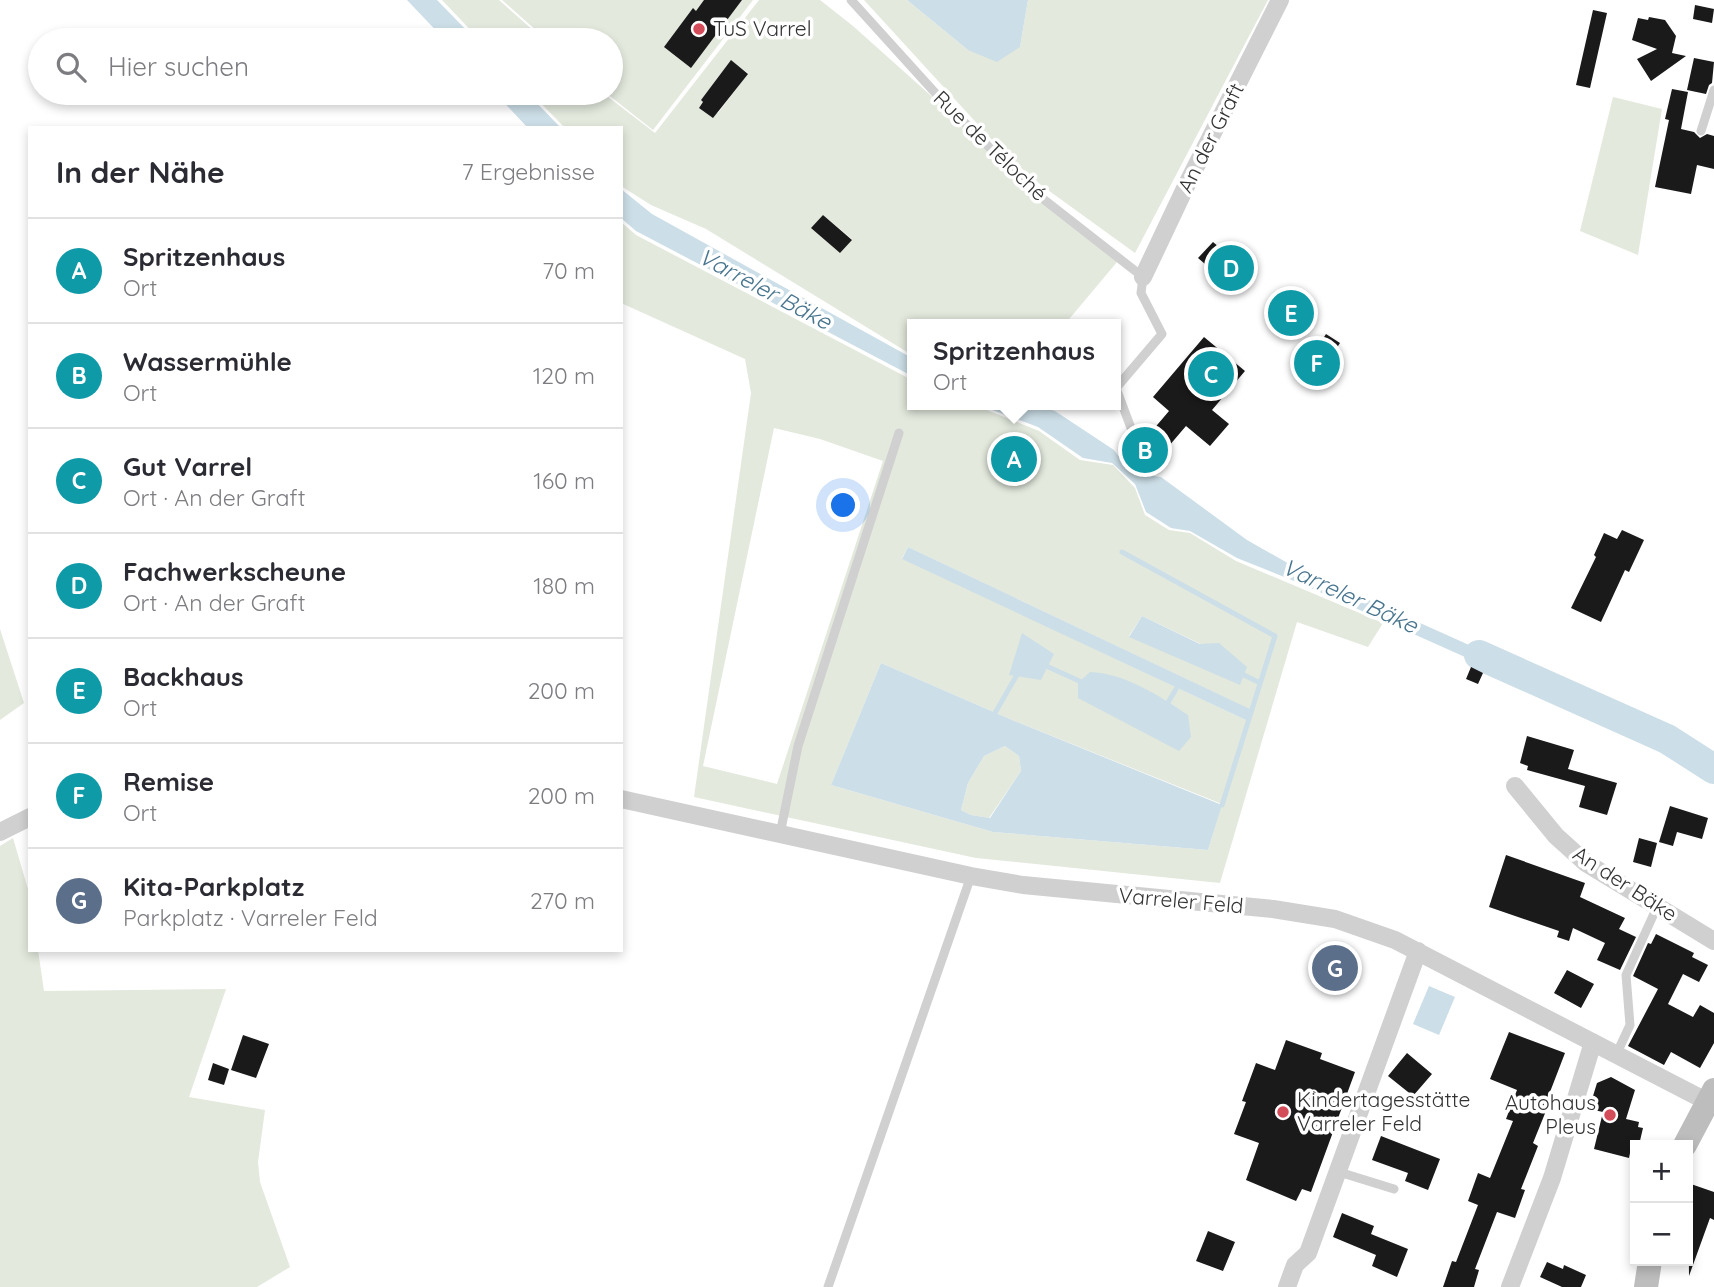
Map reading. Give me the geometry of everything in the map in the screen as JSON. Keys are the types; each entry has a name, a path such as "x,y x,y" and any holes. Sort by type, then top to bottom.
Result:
{"main road":[{"path":"1688,1140 1710,1096"},
{"path":"1646,1287 1649,1266"}],"street":[{"name":"An der Graft","path":"1143,277 1280,0"},
{"name":"An der Bäke","path":"1515,786 1556,836 1586,863 1714,941"},
{"name":"Varreler Feld","path":"623,799 1023,886 1273,909 1335,919 1395,940 1616,1055 1710,1096"},
{"path":"0,832 28,818"},
{"path":"1283,1284 1295,1265 1308,1253 1418,951"},
{"path":"1510,1287 1552,1178 1593,1042"}],"lane":[{"name":"Rue de Téloché","path":"851,0 937,96 1032,191 1143,277"},
{"path":"1701,131 1714,90"},
{"path":"1121,381 1162,334 1141,293 1143,277"},
{"path":"1121,402 1132,428"},
{"path":"780,834 798,746 899,433"},
{"path":"828,1287 971,876"},
{"path":"1616,1055 1630,1025 1626,975 1657,907"},
{"path":"1339,1172 1394,1189"}],"shaded area":[{"path":"442,0 499,0 530,28 469,28"},
{"path":"502,0 753,0 653,130 621,105 623,28 534,28"},
{"path":"759,0 820,0 853,26 1117,262 1069,319 907,319 907,352 706,229 651,205 623,187 623,126 563,126 543,105 619,105 655,133","holes":["730,61 748,73 718,113 701,100","823,215 852,239 840,253 812,228"]},
{"path":"864,0 907,0 968,50 1020,47 1028,0 1268,0 1135,253 1041,185 1004,153"},
{"path":"1613,97 1662,109 1638,255 1580,231"},
{"path":"623,224 636,235 907,377 907,410 986,410 1039,431 1080,460 1113,465 1135,488 1145,515 1169,530 1190,533 1236,561 1383,623 1368,647 1297,622 1220,883 976,858 694,797 751,393 745,359 623,304","holes":["774,428 820,439 883,461 777,784 703,766","908,547 1251,710 1248,721 902,558","1142,616 1201,644 1129,636","881,663 1012,720 1222,804 1208,850 993,832 831,785"]},
{"path":"0,629 24,703 0,720"},
{"path":"1005,746 1019,756 1021,771 989,818 961,810 968,783 984,756"},
{"path":"13,838 28,889 28,952 38,952 44,991 226,989 189,1097 265,1110 258,1162 260,1182 290,1267 257,1287 0,1287 0,846"}],"water":[{"path":"407,0 437,0 464,28 434,28"},
{"path":"907,0 1028,0 1020,47 997,62 968,50"},
{"path":"506,105 539,105 559,126 526,126"},
{"path":"623,191 652,214 907,355 907,373 636,231 623,220"},
{"path":"992,410 1055,411 1114,450 1129,465 1141,472 1161,477 1247,540 1293,566 1507,662 1516,671 1503,674 1237,558 1190,531 1171,528 1146,512 1135,484 1112,463 1083,458 1038,427"},
{"path":"908,547 1252,710 1248,721 902,559"},
{"path":"1142,616 1200,644 1219,643 1247,667 1240,685 1129,637"},
{"path":"1022,633 1054,654 1041,680 1009,675"},
{"path":"881,663 1012,720 1222,805 1208,850 993,832 831,785","holes":["1005,746 1019,756 1021,771 990,818 971,815 961,810 968,783 984,756"]},
{"path":"1090,672 1116,676 1154,693 1188,715 1191,737 1179,751 1078,698 1078,683"},
{"path":"1429,986 1455,997 1439,1035 1413,1024"}],"building":[{"name":"TuS Varrel","path":"704,0 742,0 691,68 664,47 693,8 696,11"},
{"path":"1695,5 1714,9 1712,23 1693,19"},
{"path":"1593,10 1607,13 1590,88 1576,85"},
{"path":"1649,17 1665,20 1676,36 1672,53 1686,56 1651,81 1637,59 1657,49 1632,40 1638,18 1648,20"},
{"path":"1694,58 1714,62 1712,83 1706,94 1687,90"},
{"path":"731,60 748,74 713,118 699,108 703,102 701,100"},
{"path":"1672,89 1688,92 1681,129 1694,132 1700,138 1707,134 1714,136 1714,169 1697,165 1691,194 1655,187 1669,120 1665,119"},
{"path":"823,215 852,240 840,253 811,228"},
{"path":"1213,242 1233,259 1240,250 1256,264 1249,273 1253,276 1239,293 1198,258"},
{"path":"1294,298 1306,315 1287,327 1276,311"},
{"path":"1326,334 1340,343 1314,382 1301,374"},
{"path":"1204,337 1245,371 1212,410 1229,424 1210,446 1186,426 1145,474 1120,453 1144,425 1152,431 1169,411 1153,397"},
{"path":"1622,530 1644,540 1629,572 1625,570 1601,622 1571,608 1596,557 1594,555 1604,533 1617,539"},
{"path":"1471,667 1483,673 1478,684 1466,679"},
{"path":"1527,736 1574,750 1568,769 1617,783 1607,815 1579,807 1585,786 1527,770 1528,766 1520,763"},
{"path":"1670,806 1708,818 1702,839 1677,832 1673,846 1659,842"},
{"path":"1639,838 1657,843 1651,867 1633,862"},
{"path":"1506,855 1585,883 1580,897 1625,918 1619,929 1636,937 1620,970 1597,960 1605,943 1573,928 1569,941 1557,937 1559,931 1489,907"},
{"path":"1656,934 1694,953 1692,957 1708,965 1699,982 1683,974 1668,1004 1693,1017 1700,1005 1714,1013 1714,1043 1700,1068 1671,1052 1664,1065 1628,1046 1658,989 1633,976 1648,943 1651,944"},
{"path":"1567,970 1594,984 1581,1008 1554,993"},
{"path":"1509,1032 1565,1053 1533,1143 1538,1146 1521,1189 1525,1190 1515,1218 1497,1212 1475,1269 1479,1270 1474,1287 1443,1287 1452,1261 1456,1262 1478,1205 1468,1201 1478,1173 1490,1178 1513,1121 1506,1119 1517,1090 1490,1079"},
{"path":"243,1035 269,1044 256,1078 231,1070"},
{"path":"1286,1040 1322,1053 1320,1059 1355,1072 1311,1192 1302,1189 1296,1201 1246,1180 1259,1143 1234,1134 1246,1102 1242,1101 1256,1063 1275,1070"},
{"path":"1407,1053 1432,1074 1413,1096 1388,1076"},
{"path":"213,1063 229,1069 224,1085 208,1080"},
{"path":"1611,1077 1635,1090 1626,1119 1639,1122 1638,1127 1643,1128 1640,1140 1630,1140 1629,1158 1594,1149 1603,1112 1589,1109 1597,1083"},
{"path":"1381,1136 1440,1159 1428,1190 1405,1181 1408,1173 1372,1160"},
{"path":"1693,1185 1714,1192 1714,1220 1710,1218 1693,1265"},
{"path":"1342,1213 1374,1226 1371,1234 1408,1249 1397,1277 1372,1266 1376,1255 1333,1237"},
{"path":"1208,1231 1235,1242 1223,1271 1196,1261"},
{"path":"1547,1262 1563,1269 1564,1265 1586,1275 1581,1287 1562,1287 1540,1277"}],"waterway":[{"path":"1122,552 1275,636 1222,805"},
{"name":"Varreler Bäke","path":"1479,655 1667,739 1714,769"},
{"path":"1044,665 1086,684"},
{"path":"995,713 1018,673"},
{"path":"1244,675 1260,683"},
{"path":"1166,706 1176,689"}],"place":[{"name":"TuS Varrel","path":"699,29"},
{"name":"Fachwerkscheune","path":"1231,268"},
{"name":"Backhaus","path":"1291,313"},
{"name":"Remise","path":"1317,363"},
{"name":"Gut Varrel","path":"1211,374"},
{"name":"Wassermühle","path":"1145,450"},
{"name":"Spritzenhaus","path":"1014,459"},
{"name":"Kita-Parkplatz","path":"1335,968"},
{"name":"Kindertagesstätte Varreler Feld","path":"1283,1112"},
{"name":"Autohaus Pleus","path":"1610,1115"}]}
